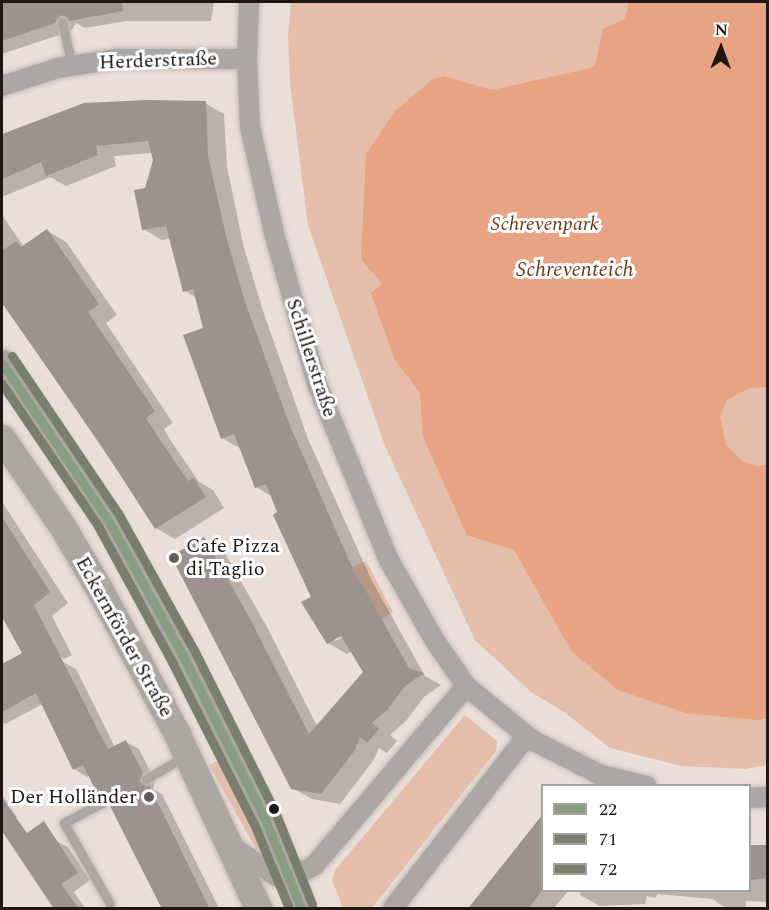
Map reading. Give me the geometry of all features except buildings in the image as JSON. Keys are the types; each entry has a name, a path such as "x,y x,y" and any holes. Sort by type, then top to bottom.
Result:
{"main road":[{"name":"Eckernförder Straße","path":"2,363 108,520 216,720 291,878 301,909"},
{"name":"Eckernförder Straße","path":"2,438 62,526 96,582 187,755 258,909"}],"street":[{"name":"Schillerstraße","path":"249,2 247,59 253,138 274,233 317,384 389,560 435,640 466,686 527,736 601,774 639,784"},
{"name":"Herderstraße","path":"2,86 72,66 116,59 247,59"},
{"path":"230,845 276,876 291,878 314,866 466,686"},
{"path":"393,909 527,736"},
{"path":"751,798 768,797"}],"lane":[{"path":"62,22 72,66"},
{"path":"146,779 187,755"},
{"path":"107,800 64,823 110,904"}],"green space":[{"name":"Schreventeich","path":"291,2 767,2 767,765 746,769 682,766 610,748 564,712 531,692 475,640 385,446 308,225 290,83 288,36"},
{"path":"366,561 393,612 381,620 352,567"},
{"path":"464,716 497,741 496,751 372,908 343,908 332,880 336,869"},
{"path":"225,757 269,861 260,854 251,840 209,765"}],"water":[{"name":"Schreventeich","path":"629,2 767,2 767,387 750,388 727,400 720,416 726,445 743,461 756,466 767,465 768,718 756,720 686,713 618,690 572,652 514,550 467,535 423,437 420,393 394,358 371,293 382,284 361,259 366,154 394,112 433,79 443,76 492,90 595,67 603,29 625,19"}],"transit line":[{"name":"72","path":"12,356 118,513 194,650 276,814 312,904"},
{"name":"22","path":"2,363 108,520 183,656 265,819 301,908"},
{"name":"71","path":"2,384 98,526 172,662 254,824 289,908"}],"place":[{"name":"Cafe Pizza di Taglio","path":"174,558"},
{"name":"Der Holländer","path":"149,797"}],"park label":[{"name":"Schrevenpark","path":"545,224"}]}
